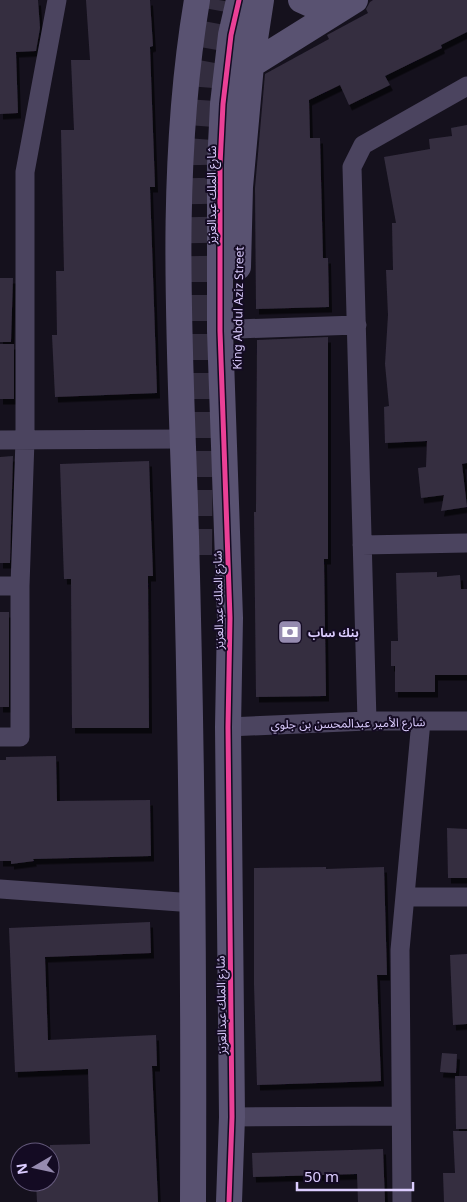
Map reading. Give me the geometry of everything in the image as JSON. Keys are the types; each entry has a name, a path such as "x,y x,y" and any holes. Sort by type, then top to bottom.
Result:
{"street":[{"path":"0,737 20,737 20,586 25,440 25,172 57,0"},
{"path":"193,1202 194,903 179,305 180,148 190,39 197,0"},
{"name":"شارع الملك عبدالعزيز","path":"230,1202 232,1117 228,727 230,618 220,331 220,165 223,104 232,35 239,0"},
{"name":"King Abdul Aziz Street","path":"230,618 235,515 240,187 251,65 261,0"},
{"path":"301,0 321,9 347,5"},
{"path":"251,65 347,5"},
{"path":"367,721 352,167 363,145 467,86"},
{"path":"237,328 357,326"},
{"path":"0,440 183,439"},
{"path":"362,545 467,543"},
{"path":"0,586 20,586"},
{"name":"شارع الأمير عبدالمحسن بن جلوي","path":"228,727 367,721 467,721"},
{"path":"402,1202 400,950 421,721"},
{"path":"0,889 194,903"},
{"path":"405,897 467,897"},
{"path":"232,1117 401,1116"}],"building":[{"path":"0,0 38,0 40,28 36,51 16,52 18,113 0,114"},
{"path":"86,0 150,0 153,46 150,47 155,187 150,187 157,393 55,397 52,335 57,335 56,271 64,271 61,130 74,130 71,60 90,60"},
{"path":"373,0 467,0 467,32 441,45 442,48 385,76 390,85 349,105 340,85 309,100 310,138 320,138 323,258 328,258 329,307 256,309 255,188 265,74 329,39 327,35 368,13 366,9"},
{"path":"467,125 467,463 462,464 467,507 441,511 444,495 421,498 418,468 426,467 427,441 385,443 384,407 389,406 385,364 388,315 386,270 393,270 392,223 396,223 384,157 430,149 429,139 452,136 451,128"},
{"path":"0,278 13,278 11,342 0,342"},
{"path":"328,337 328,559 324,559 326,696 256,697 254,512 256,512 257,340"},
{"path":"0,344 14,344 14,399 0,399"},
{"path":"13,456 10,563 0,563 0,457"},
{"path":"149,461 153,576 148,576 149,728 72,728 71,579 64,579 60,464"},
{"path":"437,572 437,577 460,575 461,589 467,589 467,675 435,675 435,692 395,692 395,666 391,666 391,641 398,641 396,573"},
{"path":"0,612 9,612 9,707 0,707"},
{"path":"56,756 57,801 150,800 151,856 33,859 34,861 11,864 11,861 0,861 0,760 6,760 6,757"},
{"path":"447,828 467,829 467,878 448,878"},
{"path":"326,867 326,869 384,867 387,975 377,975 381,1081 257,1085 254,984 254,868"},
{"path":"150,922 151,953 45,957 48,1040 156,1035 157,1066 152,1066 158,1202 37,1202 36,1192 60,1192 60,1145 90,1144 88,1069 15,1072 9,928"},
{"path":"467,954 467,1024 453,1025 450,955"},
{"path":"442,1053 457,1054 456,1073 440,1072"},
{"path":"455,1076 467,1076 467,1129 456,1129"},
{"path":"453,1131 467,1131 467,1202 444,1202 443,1173 455,1173"},
{"path":"383,1149 385,1202 358,1202 357,1174 253,1177 252,1153"}],"tunnel":[{"path":"199,555 201,272 199,148 204,81 219,0"}],"cycle path":[{"path":"229,1202 232,1117 228,727 230,618 220,331 220,165 223,104 231,35 239,0"}],"place":[{"name":"بنك ساب","path":"290,632"}]}
